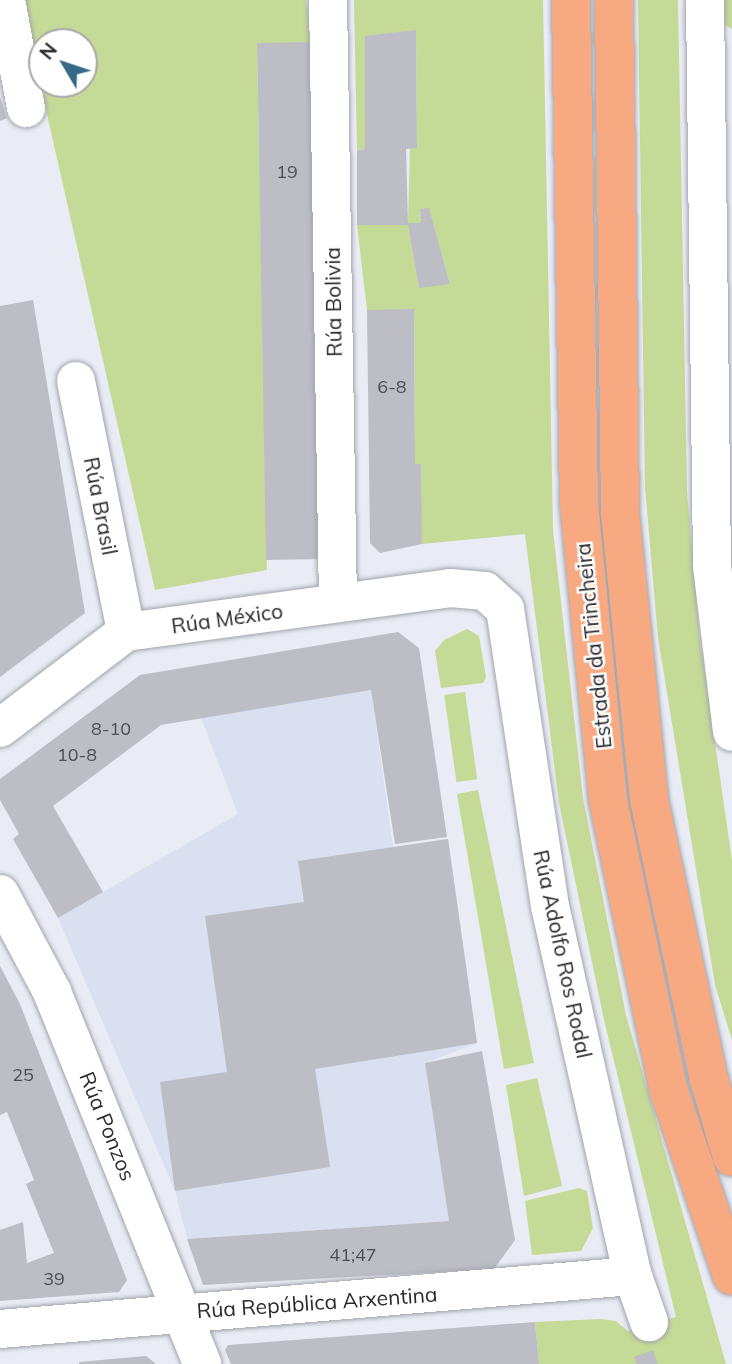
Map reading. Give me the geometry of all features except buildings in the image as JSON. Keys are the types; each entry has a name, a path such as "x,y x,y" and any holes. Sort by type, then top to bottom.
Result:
{"highway":[{"name":"Estrada da Trincheira","path":"571,0 579,504 608,800 669,1091 732,1276"},
{"name":"Estrada da Trincheira","path":"614,0 620,513 649,800 709,1079 732,1157"}],"street":[{"path":"6,0 26,108"},
{"name":"Rúa Bolivia","path":"328,0 338,603"},
{"path":"705,0 719,59 712,566 732,732"},
{"name":"Rúa Brasil","path":"76,381 126,632"},
{"name":"Rúa México","path":"0,729 126,632 450,588 485,591"},
{"name":"Rúa Adolfo Ros Rodal","path":"485,591 505,609 550,906 633,1276 649,1322"},
{"name":"Rúa Ponzos","path":"0,894 52,992 202,1364"},
{"name":"Rúa República Arxentina","path":"0,1329 181,1311 538,1287 633,1276"}],"shaded area":[{"path":"371,690 393,847 448,839 477,1043 425,1063 449,1221 187,1239 175,1191 58,918 238,814 201,718"}],"green space":[{"path":"21,0 306,0 312,42 257,45 267,570 155,590 43,98 98,98 98,28 28,28 28,31"},
{"path":"354,0 543,0 553,530 583,798 626,1015 726,1364 658,1364 635,1357 637,1364 539,1364 535,1322 601,1319 616,1321 628,1331 676,1317 604,1020 559,803 525,534 422,544 415,464 414,310 367,310 357,225 408,225 419,287 450,284 429,209 420,209 421,223 408,223 410,143 417,147 416,30 365,37 365,149 357,150"},
{"path":"638,0 678,0 687,491 699,633 732,860 732,1040 715,985 658,638 645,487"},
{"path":"723,0 732,0 732,29 725,25"},
{"path":"467,629 479,636 486,677 483,683 441,688 435,651 444,640"},
{"path":"465,692 477,779 456,782 444,695"},
{"path":"478,790 534,1063 504,1069 457,794"},
{"path":"537,1078 562,1186 524,1196 506,1085"},
{"path":"579,1188 587,1191 593,1228 581,1251 532,1255 525,1201"}]}
